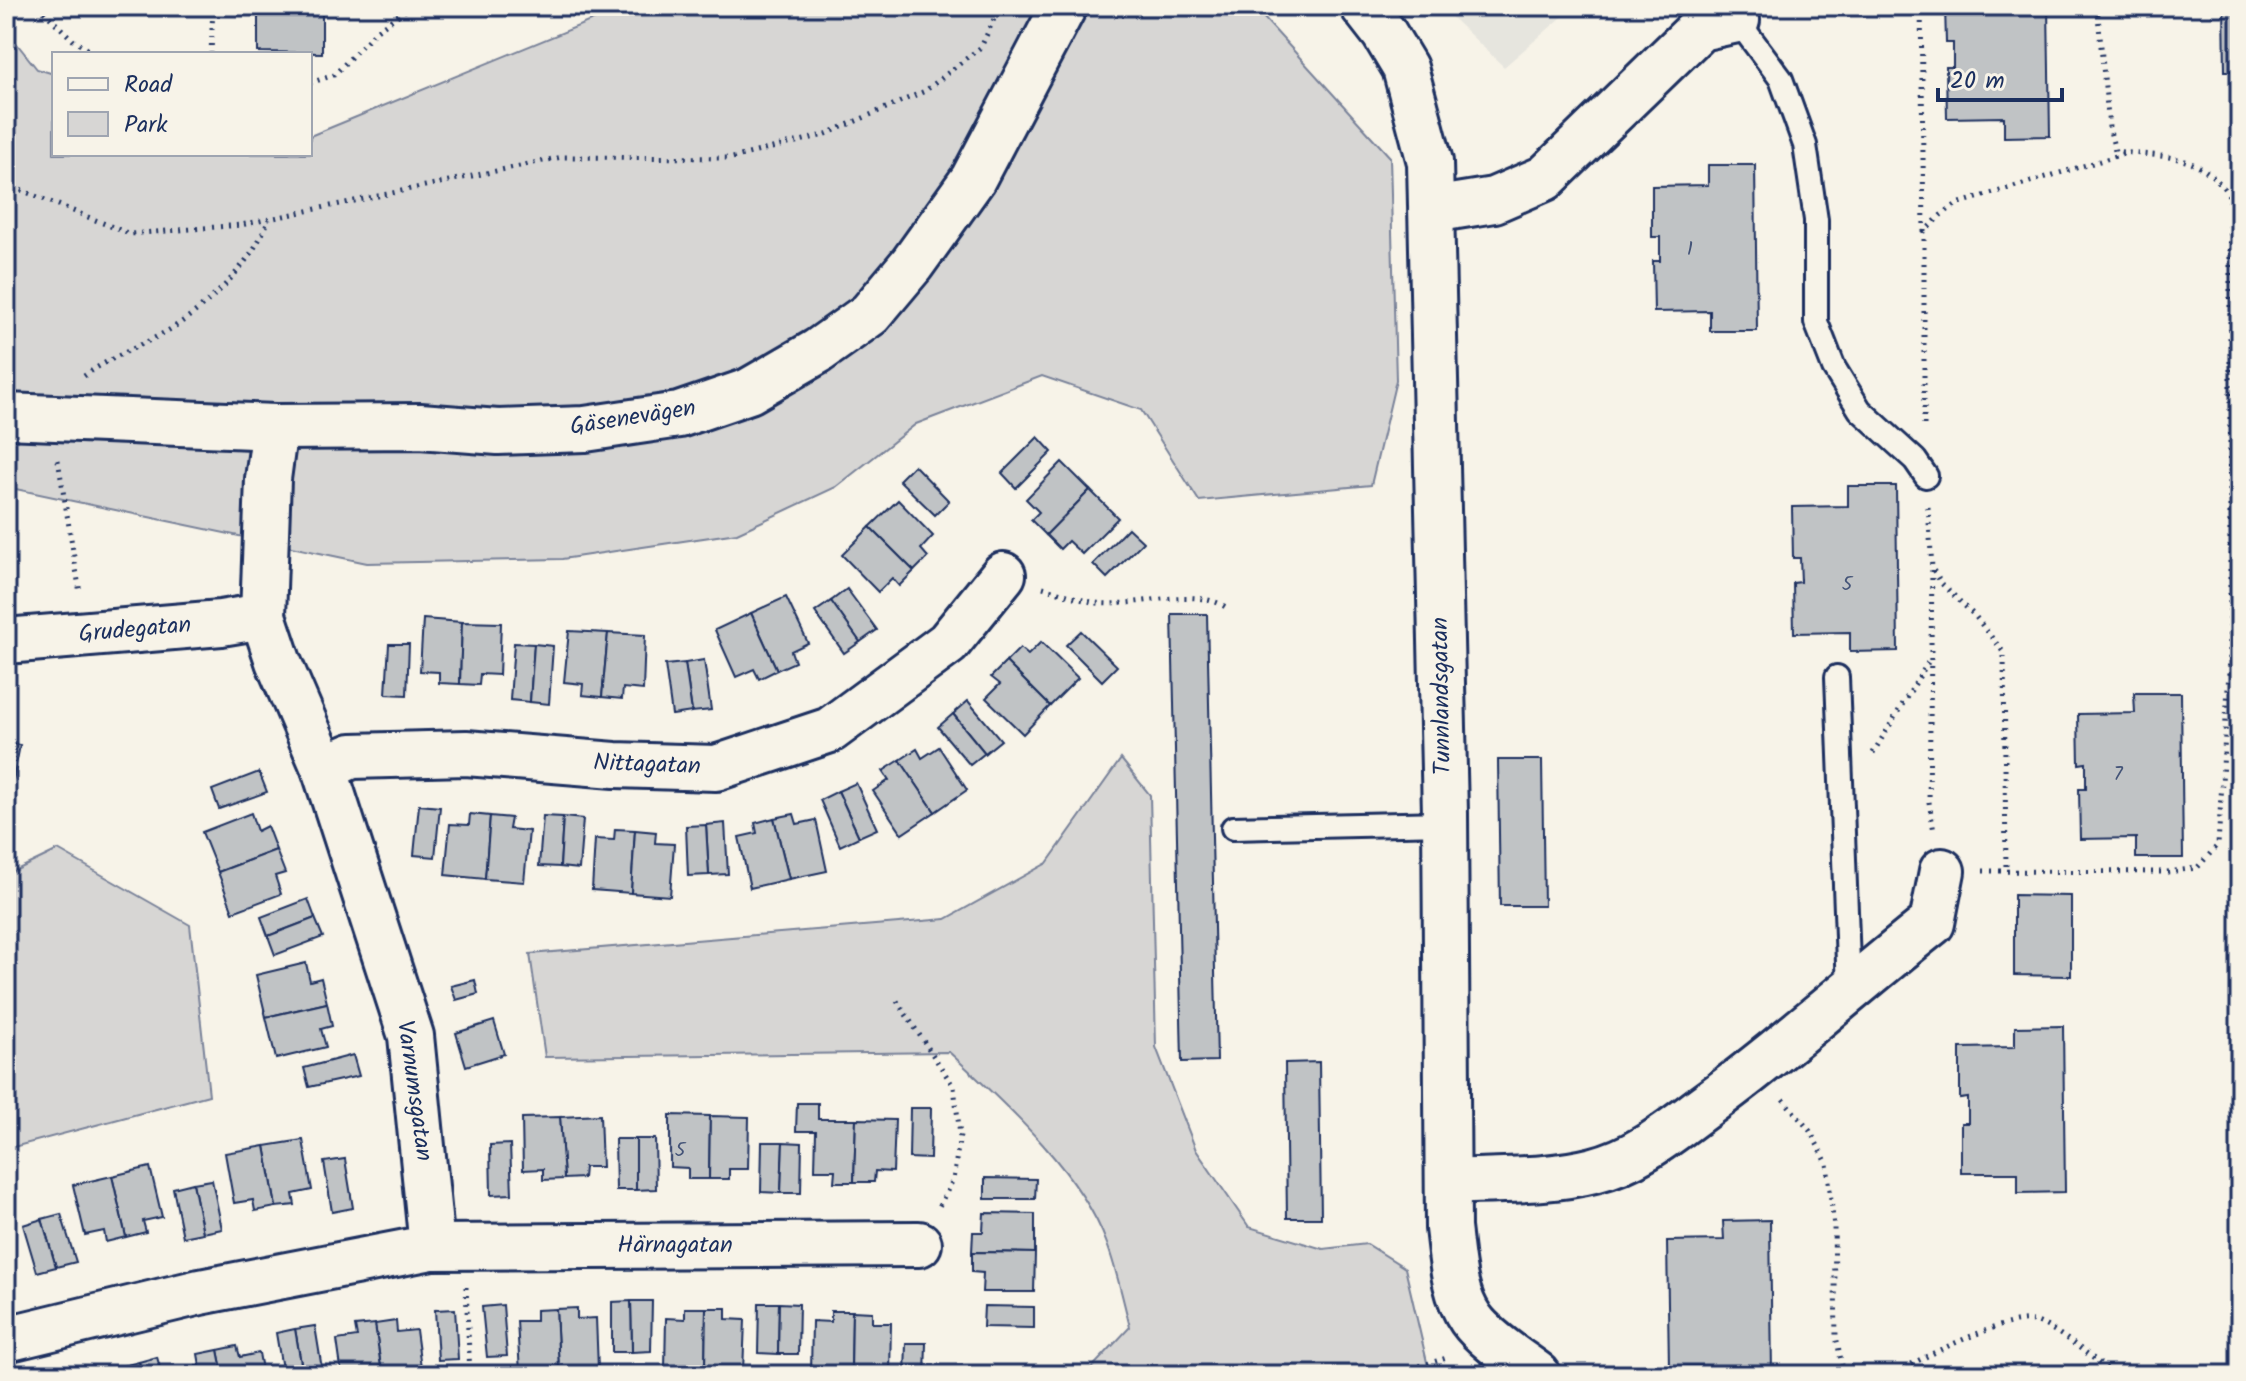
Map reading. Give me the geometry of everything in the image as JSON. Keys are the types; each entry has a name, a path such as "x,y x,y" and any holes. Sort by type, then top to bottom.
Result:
{"street":[{"name":"Gäsenevägen","path":"6,416 275,427 420,426 498,432 585,429 679,415 749,391 818,351 870,314 912,264 973,179 1064,6"},
{"name":"Tunnlandsgatan","path":"1363,6 1405,68 1430,162 1445,823 1448,1228 1458,1290 1471,1319 1538,1375"},
{"path":"1432,210 1494,200 1545,178 1700,28 1737,20"},
{"name":"Varnumsgatan","path":"275,427 268,479 263,616 278,661 324,768 411,1036 448,1247"},
{"name":"Nittagatan","path":"324,768 352,756 466,753 615,765 716,768 830,730 948,643 1003,575"},
{"name":"Grudegatan","path":"6,641 221,623 263,616"},
{"path":"1448,1182 1555,1176 1606,1166 1641,1153 1755,1070 1932,923 1942,871"},
{"name":"Härnagatan","path":"448,1247 919,1244"},
{"path":"6,1339 200,1292 448,1247"}],"lane":[{"path":"1737,20 1781,79 1805,145 1816,220 1816,322 1834,368 1860,410 1915,460 1926,476"},
{"path":"1837,677 1849,989"},
{"path":"1233,828 1445,823"}],"path":[{"path":"38,6 74,41 93,52"},
{"path":"211,52 213,6"},
{"path":"312,82 334,75 377,30 411,6"},
{"path":"6,184 130,234 241,225 562,157 732,158 824,135 925,91 981,47 1000,6"},
{"path":"1921,6 1923,414 1932,568 1929,802 1942,871 2167,872 2197,868 2218,845 2230,656 2230,197 2219,180 2181,158 2115,151 2109,127 2097,6"},
{"path":"1924,232 1957,204 2126,153"},
{"path":"1932,568 1941,583 1975,616 2004,653 2006,872"},
{"path":"1003,575 1098,603 1216,600 1227,608"},
{"path":"1842,805 1932,656"},
{"path":"2230,656 2240,656"},
{"path":"897,1001 954,1087 960,1135 953,1180 919,1244"},
{"path":"1755,1070 1810,1131 1827,1163 1834,1227 1836,1336 1844,1375"},
{"path":"448,1247 470,1375"},
{"path":"1890,1375 1996,1326 2034,1320 2065,1338 2115,1375"},
{"path":"1389,1375 1496,1342"}],"shaded area":[{"path":"1440,6 1575,6 1504,67"}],"green space":[{"path":"627,6 1253,6 1390,157 1396,380 1371,485 1199,501 1141,410 1042,376 916,424 836,487 737,533 562,559 367,563 6,487 6,30 37,69 52,73 52,156 312,156 312,135"},
{"path":"1121,759 1150,795 1156,1047 1196,1150 1249,1227 1323,1249 1367,1244 1405,1268 1430,1375 1085,1375 1130,1327 1107,1244 1095,1217 1060,1165 1016,1116 949,1052 545,1057 530,954 946,919 1047,863"},
{"path":"58,850 190,925 209,1095 6,1149 6,875"}],"building":[{"path":"258,6 322,6 322,53 258,52"},
{"path":"1945,6 2048,6 2050,136 2004,137 2004,117 1947,118 1946,67 1953,67 1953,43 1946,43"},
{"path":"2224,6 2240,6 2240,71 2225,71"},
{"path":"1708,165 1755,165 1757,331 1710,331 1710,311 1654,312 1653,261 1660,261 1660,237 1652,237 1652,186 1708,185"},
{"path":"1038,437 1052,452 1016,488 1002,473"},
{"path":"1062,462 1090,490 1046,535 1031,520 1039,512 1026,499"},
{"path":"914,465 949,501 935,515 899,480"},
{"path":"1848,486 1896,486 1898,651 1850,652 1850,632 1794,633 1793,583 1801,582 1800,558 1793,558 1792,507 1848,506"},
{"path":"1090,490 1118,518 1082,554 1068,541 1060,549 1046,535"},
{"path":"898,500 933,536 921,549 928,557 914,571 870,527"},
{"path":"870,527 914,571 899,586 892,578 878,592 842,555"},
{"path":"1128,528 1143,542 1107,578 1093,564"},
{"path":"847,589 877,630 860,642 831,601"},
{"path":"786,597 808,643 791,651 795,662 777,670 751,613"},
{"path":"831,601 860,642 844,653 815,612"},
{"path":"751,613 777,670 759,679 754,669 736,677 715,630"},
{"path":"1172,614 1207,614 1217,1061 1182,1062"},
{"path":"423,619 462,622 460,684 439,683 439,672 420,671"},
{"path":"462,622 501,623 499,675 480,674 479,685 460,684"},
{"path":"569,631 608,633 602,697 582,695 583,684 564,682"},
{"path":"1081,631 1117,666 1102,681 1066,645"},
{"path":"608,633 645,635 643,690 623,688 622,699 602,697"},
{"path":"1041,642 1078,678 1050,706 1006,662 1020,648 1028,655"},
{"path":"514,643 534,644 530,702 510,700"},
{"path":"389,644 409,644 407,695 386,694"},
{"path":"534,644 553,646 549,704 530,702"},
{"path":"704,660 711,710 692,712 685,663"},
{"path":"1006,662 1050,706 1023,734 986,698 1000,684 991,677"},
{"path":"685,663 692,712 672,715 665,665"},
{"path":"2134,693 2181,693 2183,858 2136,858 2136,838 2080,839 2079,789 2086,789 2086,763 2079,764 2078,714 2135,713"},
{"path":"968,701 1001,740 985,753 953,714"},
{"path":"953,714 985,753 970,765 938,727"},
{"path":"6,743 20,745 8,806 6,805"},
{"path":"939,747 967,790 935,812 900,760 917,749 922,758"},
{"path":"900,760 935,812 902,834 873,791 889,780 883,771"},
{"path":"1498,760 1542,760 1544,906 1500,906"},
{"path":"259,772 267,792 219,809 212,790"},
{"path":"856,783 877,829 859,837 838,791"},
{"path":"838,791 859,837 840,846 820,800"},
{"path":"419,805 440,807 435,857 414,855"},
{"path":"251,813 257,831 267,826 276,850 218,872 202,832"},
{"path":"470,814 490,816 485,879 445,875 450,824 469,825"},
{"path":"794,814 797,824 816,820 827,871 789,879 774,818"},
{"path":"490,816 511,818 509,829 529,831 524,882 485,879"},
{"path":"543,816 563,817 560,867 539,866"},
{"path":"563,817 583,819 579,869 560,867"},
{"path":"774,818 789,879 750,888 739,837 757,833 755,823"},
{"path":"725,823 728,874 709,875 706,825"},
{"path":"706,825 709,875 688,876 686,826"},
{"path":"615,829 635,830 631,893 592,890 595,839 614,840"},
{"path":"635,830 656,832 655,843 674,844 670,896 631,893"},
{"path":"276,850 285,873 275,876 281,894 233,912 218,872"},
{"path":"2014,895 2071,896 2071,976 2014,975"},
{"path":"308,899 315,918 268,936 261,917"},
{"path":"315,918 323,937 275,955 268,936"},
{"path":"306,963 310,981 321,978 327,1003 266,1017 256,975"},
{"path":"475,980 478,994 456,1000 451,986"},
{"path":"327,1003 332,1026 321,1029 326,1047 276,1059 266,1017"},
{"path":"494,1021 504,1054 466,1066 456,1033"},
{"path":"2063,1026 2065,1192 2018,1193 2018,1173 1961,1173 1961,1123 1968,1123 1968,1098 1960,1099 1960,1048 2015,1047 2015,1027"},
{"path":"353,1055 359,1076 309,1087 304,1068"},
{"path":"1319,1062 1321,1218 1287,1218 1285,1063"},
{"path":"797,1103 818,1103 818,1119 856,1119 854,1182 834,1182 835,1170 815,1170 816,1131 796,1131"},
{"path":"910,1108 931,1108 930,1159 909,1158"},
{"path":"600,1115 602,1167 584,1167 583,1178 564,1179 560,1117"},
{"path":"670,1115 710,1116 709,1179 688,1179 688,1168 670,1167"},
{"path":"710,1116 749,1117 748,1169 729,1169 729,1179 709,1179"},
{"path":"560,1117 564,1179 543,1180 543,1169 523,1170 522,1118"},
{"path":"856,1119 895,1120 893,1172 875,1171 874,1182 854,1182"},
{"path":"615,1139 636,1139 636,1190 616,1190"},
{"path":"636,1139 655,1139 656,1189 636,1190"},
{"path":"303,1140 312,1190 293,1194 295,1205 276,1207 265,1146"},
{"path":"762,1142 783,1142 781,1193 761,1192"},
{"path":"783,1142 802,1143 801,1193 781,1193"},
{"path":"510,1144 512,1194 491,1195 490,1145"},
{"path":"265,1146 276,1207 255,1211 253,1200 234,1203 225,1153"},
{"path":"345,1159 353,1208 332,1212 324,1162"},
{"path":"150,1167 162,1217 143,1221 146,1232 126,1237 112,1176"},
{"path":"112,1176 126,1237 106,1242 104,1231 85,1235 73,1185"},
{"path":"985,1178 1036,1179 1035,1199 985,1199"},
{"path":"212,1180 222,1229 203,1233 193,1183"},
{"path":"193,1183 203,1233 183,1237 173,1188"},
{"path":"984,1213 1035,1214 1035,1253 972,1252 973,1232 983,1232"},
{"path":"61,1214 76,1262 56,1267 42,1219"},
{"path":"42,1219 56,1267 37,1272 23,1225"},
{"path":"1770,1220 1772,1375 1725,1375 1724,1366 1669,1367 1667,1241 1724,1240 1723,1221"},
{"path":"972,1252 1035,1253 1034,1292 982,1292 983,1273 972,1272"},
{"path":"631,1301 652,1301 651,1351 632,1352"},
{"path":"631,1301 632,1352 612,1352 612,1302"},
{"path":"759,1303 779,1303 778,1354 758,1353"},
{"path":"779,1303 799,1304 798,1354 778,1354"},
{"path":"503,1305 507,1356 487,1357 482,1307"},
{"path":"984,1306 1034,1307 1034,1328 983,1327"},
{"path":"577,1308 577,1319 596,1318 598,1369 559,1371 556,1309"},
{"path":"685,1308 706,1308 705,1371 665,1370 666,1318 685,1319"},
{"path":"706,1308 726,1308 726,1319 745,1320 743,1372 705,1371"},
{"path":"455,1309 458,1359 438,1360 435,1310"},
{"path":"556,1309 559,1371 520,1373 517,1321 536,1321 536,1310"},
{"path":"831,1311 852,1311 851,1373 811,1373 812,1321 831,1322"},
{"path":"852,1311 872,1312 872,1323 891,1323 890,1374 851,1373"},
{"path":"396,1321 397,1332 416,1330 422,1375 382,1375 375,1324"},
{"path":"375,1324 382,1375 342,1375 337,1340 357,1337 355,1326"},
{"path":"315,1326 323,1375 303,1375 295,1329"},
{"path":"295,1329 303,1375 283,1375 276,1333"},
{"path":"906,1343 926,1343 925,1375 905,1375"},
{"path":"237,1346 240,1357 259,1353 263,1375 223,1375 218,1350"},
{"path":"218,1350 223,1375 183,1375 181,1369 200,1365 198,1354"},
{"path":"157,1357 162,1375 142,1375 139,1362"},
{"path":"139,1362 142,1375 121,1375 119,1367"}]}
